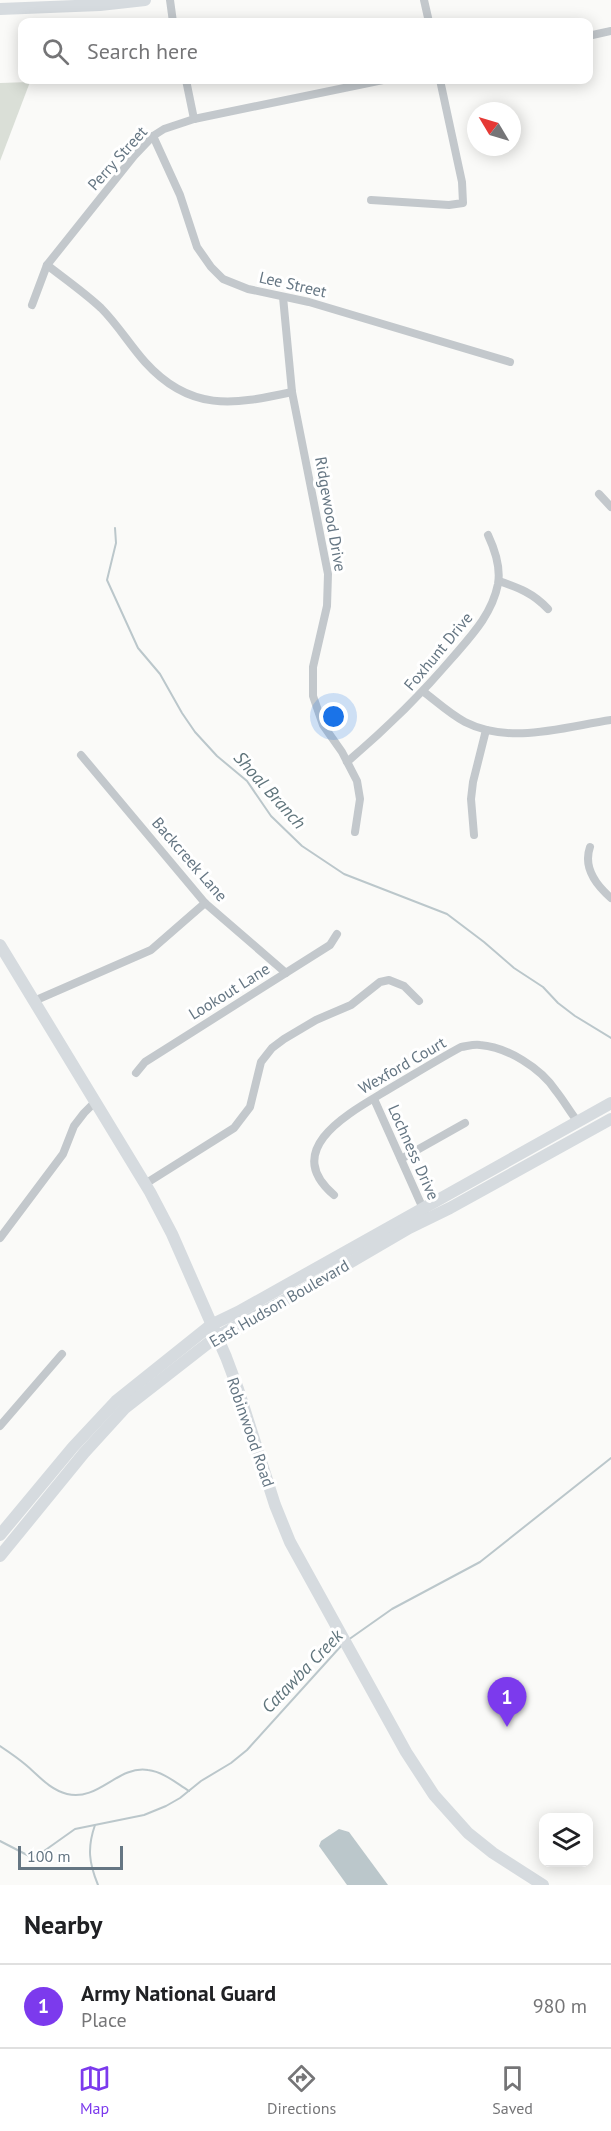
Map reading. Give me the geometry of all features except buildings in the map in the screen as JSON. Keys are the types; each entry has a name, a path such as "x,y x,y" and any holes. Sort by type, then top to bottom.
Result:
{"main road":[{"path":"0,9 100,5 145,0"},
{"name":"Robinwood Road","path":"0,945 145,1184 172,1234 238,1389 284,1527 306,1573 418,1773 447,1812 468,1833 486,1848 543,1885"},
{"name":"East Hudson Boulevard","path":"425,1213 611,1104"},
{"name":"East Hudson Boulevard","path":"0,1556 84,1453 125,1408 238,1312 425,1213 611,1119"},
{"path":"578,1122 581,1136"},
{"name":"East Hudson Boulevard","path":"0,1535 73,1447 116,1401 214,1331"}],"street":[{"path":"170,0 172,18"},
{"path":"424,0 428,18"},
{"path":"593,35 611,31"},
{"path":"187,84 194,119"},
{"name":"Perry Street","path":"32,305 47,265 134,156 153,136 164,129 194,119 364,84"},
{"path":"371,200 450,206 463,203 462,182 441,84"},
{"name":"Lee Street","path":"153,136 176,183 197,247 217,273 235,285 309,302 510,362"},
{"path":"47,265 101,309 154,371 189,394 213,402 231,402 292,392"},
{"name":"Ridgewood Drive","path":"283,297 292,392 323,538 328,574 327,606 313,667 314,696 323,725 347,762 360,790 360,808 355,832"},
{"path":"599,494 611,507"},
{"name":"Foxhunt Drive","path":"347,762 383,732 424,692 487,616 499,581 498,562 488,535"},
{"path":"499,581 536,596 548,609"},
{"path":"424,692 463,721 486,730 525,734 611,720"},
{"path":"474,835 471,799 486,730"},
{"name":"Backcreek Lane","path":"81,755 205,903 286,974"},
{"path":"590,847 587,863 598,884 611,898"},
{"path":"34,1001 151,950 205,903"},
{"name":"Lookout Lane","path":"136,1073 145,1062 330,945 337,934"},
{"path":"145,1184 234,1128 249,1107 261,1062 284,1039 316,1020 351,1005 380,982 389,980 404,986 419,1001"},
{"name":"Wexford Court","path":"334,1195 322,1184 317,1174 316,1161 321,1141 337,1122 461,1047 477,1044 492,1046 534,1069 556,1090 578,1122"},
{"name":"Lochness Drive","path":"374,1099 425,1213"},
{"path":"0,1238 63,1154 74,1126 95,1102"},
{"path":"401,1159 465,1124"},
{"path":"2,1419 62,1354"}],"shaded area":[{"path":"0,83 29,84 0,161"},
{"path":"339,1829 349,1832 388,1885 347,1885 319,1846 321,1841"}],"waterway":[{"name":"Shoal Branch","path":"115,528 116,543 107,580 138,648 160,674 195,732 217,756 247,781 271,816 302,846 344,874 447,914 514,968 543,987 575,1016 611,1038"},
{"name":"Catawba Creek","path":"348,1640 392,1609 480,1562 611,1458"},
{"name":"Catawba Creek","path":"0,1841 31,1857 37,1856 75,1829 144,1815 180,1798 247,1750 341,1646"},
{"path":"0,1746 50,1786 67,1794 89,1793 137,1770 159,1773 189,1791"},
{"path":"95,1825 90,1855 98,1885"}],"place":[{"name":"Army National Guard","path":"507,1727"}]}
